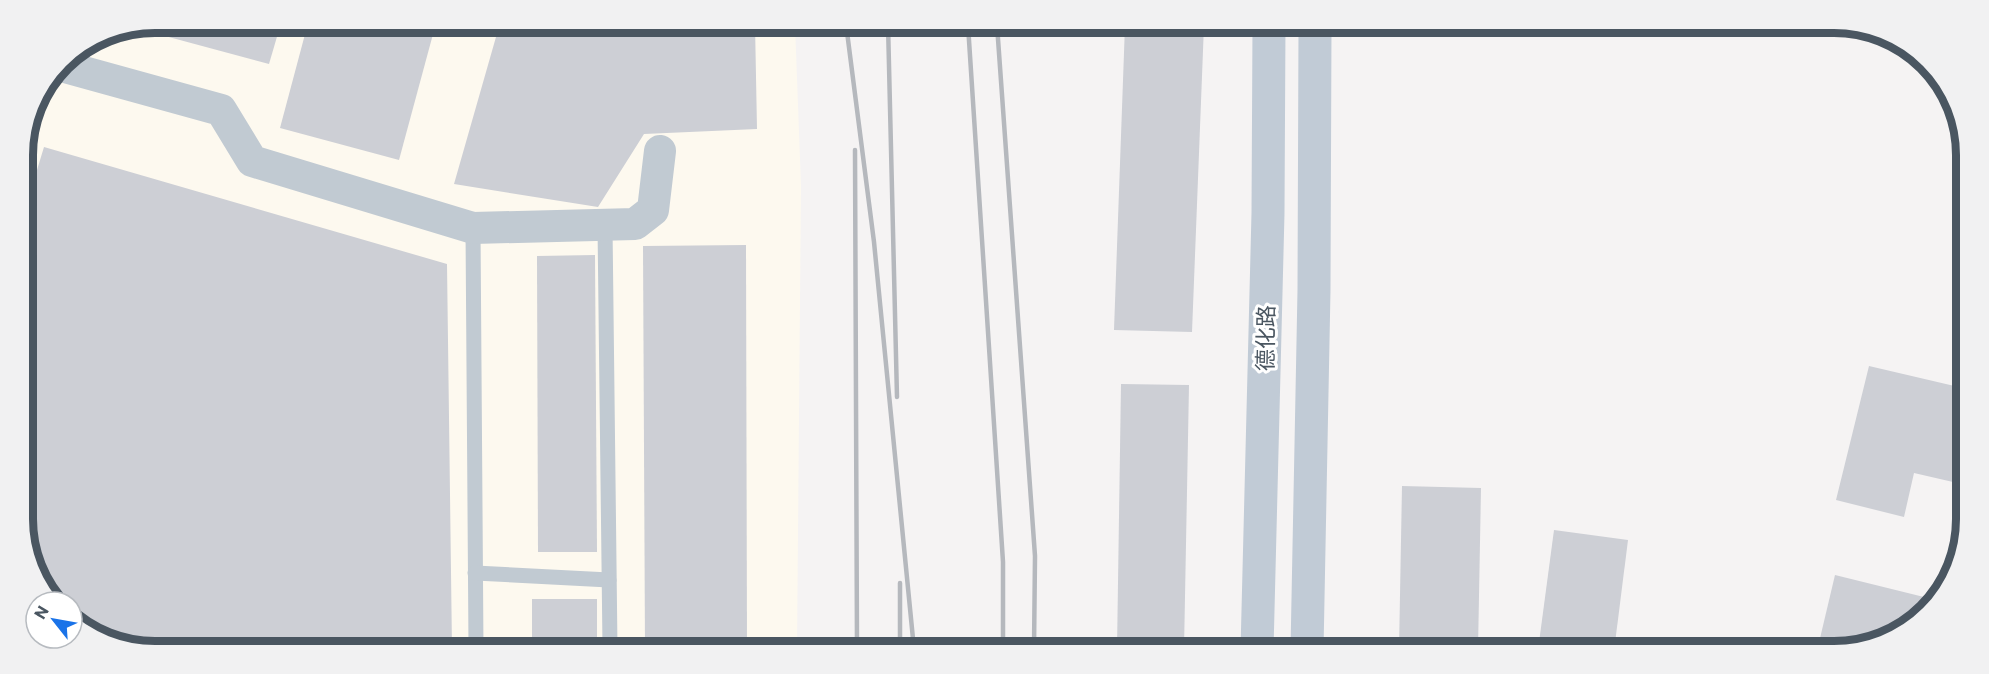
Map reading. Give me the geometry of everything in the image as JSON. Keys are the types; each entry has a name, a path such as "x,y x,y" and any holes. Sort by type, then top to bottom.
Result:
{"main road":[{"name":"德化路","path":"1257,641 1268,213 1269,33"},
{"path":"1307,641 1314,290 1315,33"}],"street":[{"path":"68,69 221,110 252,160 473,228 635,224 653,210 660,151"}],"lane":[{"path":"605,225 610,641"},
{"path":"473,228 476,641"},
{"path":"475,573 609,580"}],"shaded area":[{"path":"155,33 795,33 801,186 797,641 155,641 116,635 84,619 84,590 55,590 53,587 39,558 33,519 33,147 37,123 46,101 53,87 74,63 94,49 116,39"}],"building":[{"path":"166,33 278,33 269,64 165,36"},
{"path":"305,33 433,33 399,160 280,128"},
{"path":"497,33 755,33 757,129 644,134 598,207 454,184"},
{"path":"1125,33 1204,33 1192,332 1114,330"},
{"path":"44,147 447,264 452,641 155,641 116,635 84,619 84,590 55,590 53,587 39,558 33,519 33,183"},
{"path":"746,245 747,641 645,641 643,246"},
{"path":"595,255 597,552 538,552 537,256"},
{"path":"1869,366 1956,386 1956,470 1953,482 1914,473 1904,517 1836,500"},
{"path":"1121,384 1189,385 1184,641 1117,641"},
{"path":"1402,486 1481,488 1478,641 1399,641"},
{"path":"1554,530 1628,540 1615,641 1539,641"},
{"path":"1835,575 1927,598 1902,621 1881,632 1850,640 1819,641"},
{"path":"532,599 597,599 597,641 532,641"}],"railway":[{"path":"847,33 874,242 913,641"},
{"path":"888,33 897,397"},
{"path":"969,33 1003,562 1003,641"},
{"path":"998,33 1035,556 1034,641"},
{"path":"855,150 857,641"},
{"path":"900,583 900,641"}]}
